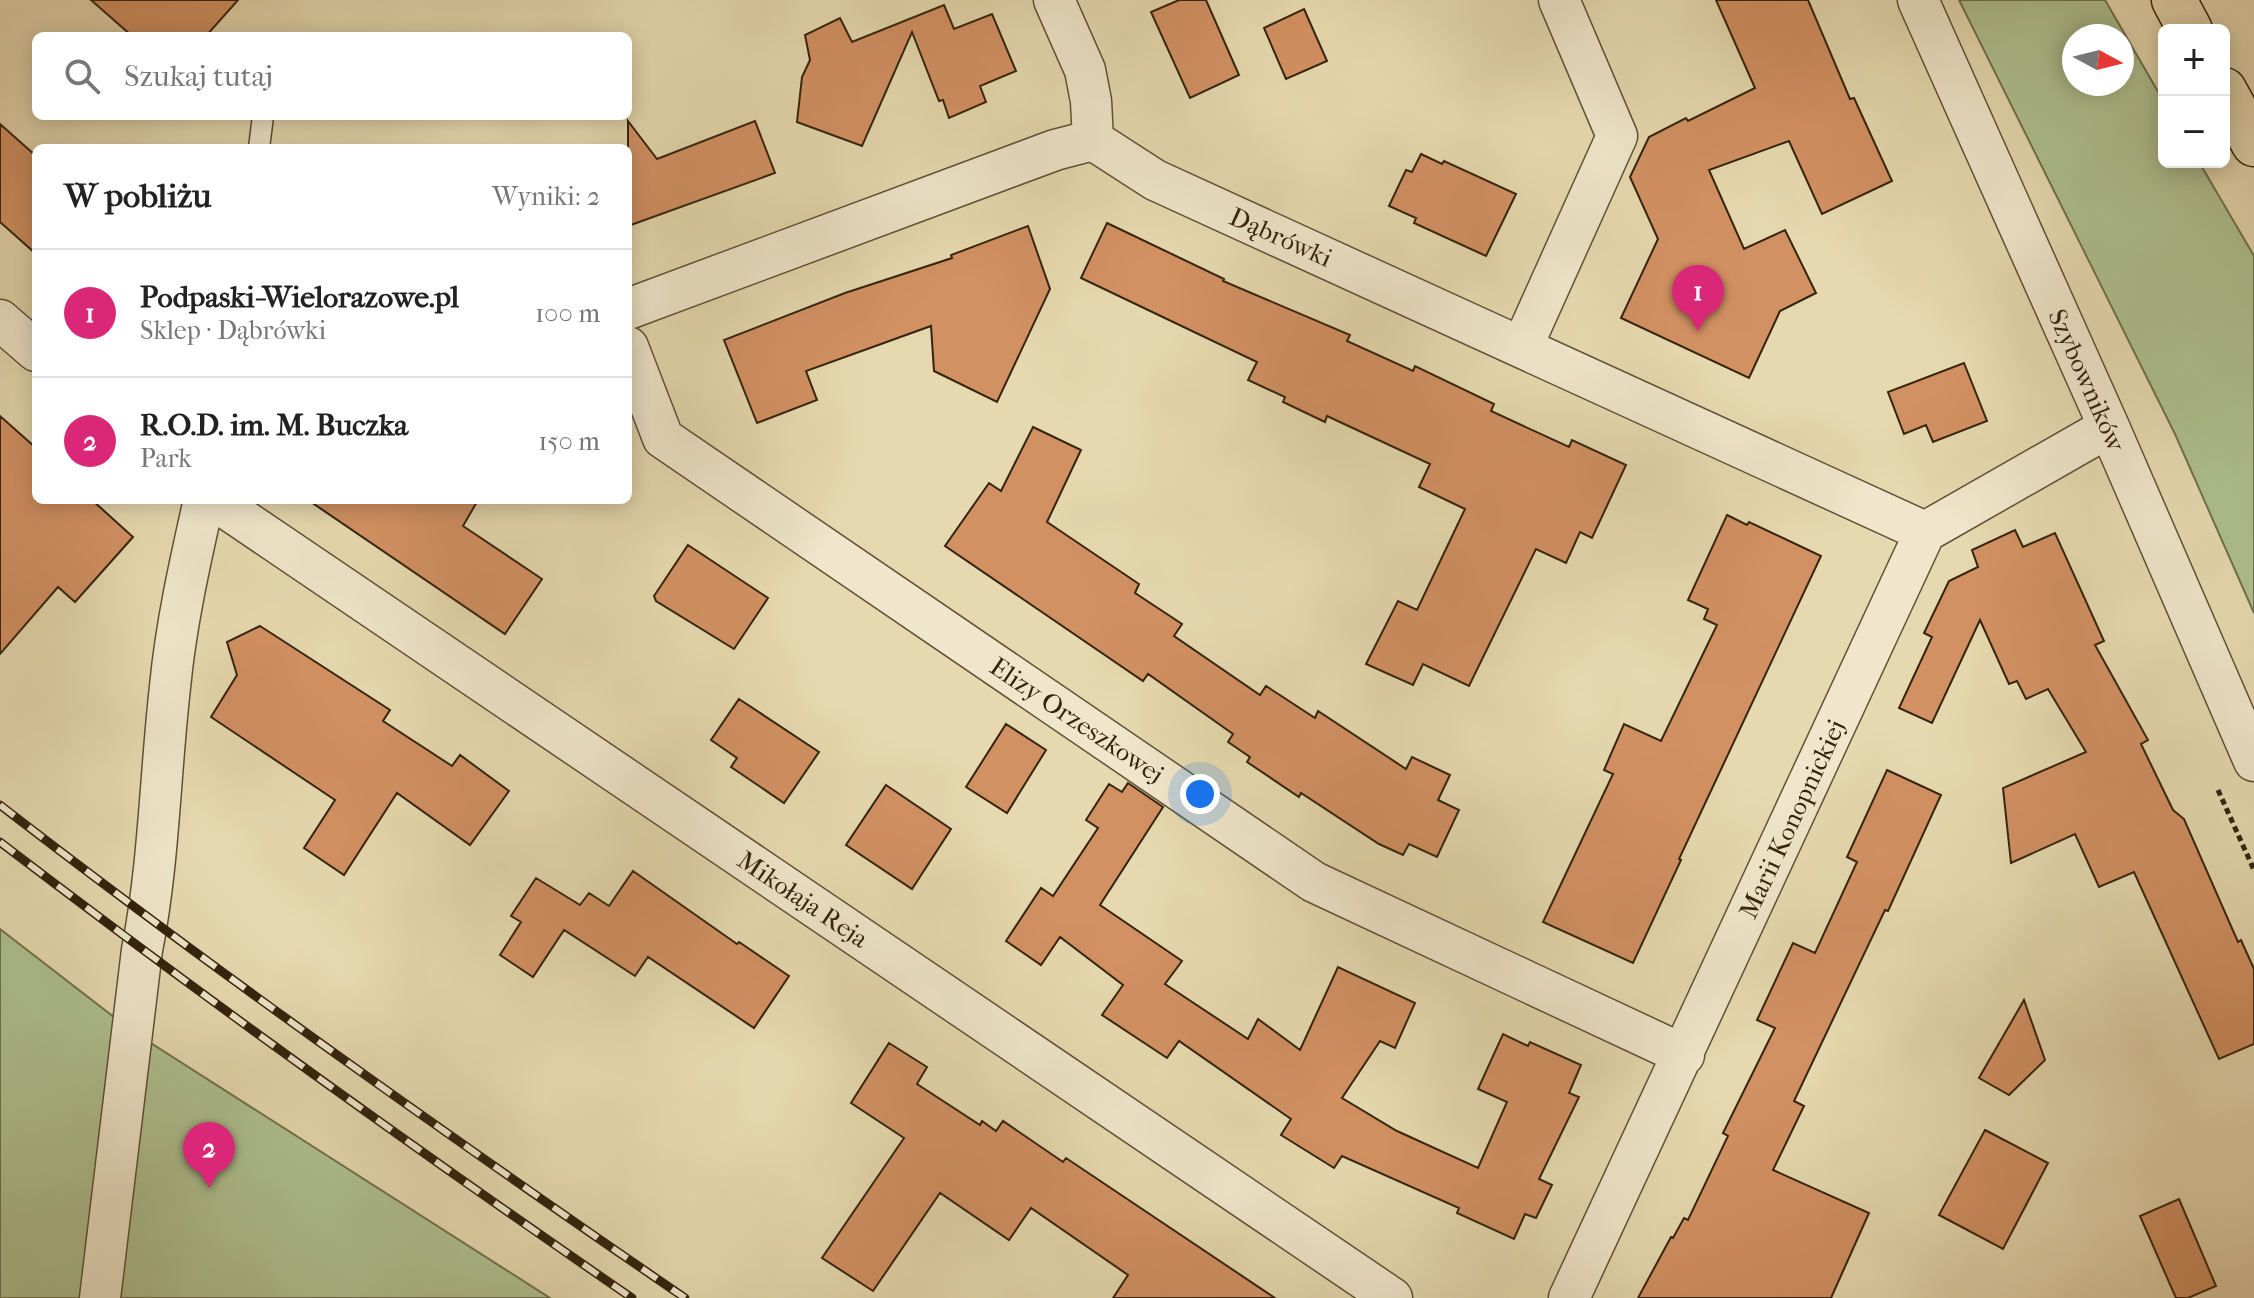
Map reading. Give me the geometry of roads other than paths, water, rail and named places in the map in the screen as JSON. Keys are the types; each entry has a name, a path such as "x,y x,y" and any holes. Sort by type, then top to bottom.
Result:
{"main road":[{"path":"2174,0 2187,24"},
{"path":"2227,96 2254,144"}],"street":[{"path":"632,308 1055,150 1093,140 1091,101 1085,70 1054,0"},
{"path":"1522,347 1617,136 1559,0"},
{"name":"Szybowników","path":"1918,0 2254,761"},
{"name":"Dąbrówki","path":"1093,140 1155,180 1925,532"},
{"path":"0,320 32,348"},
{"name":"Elizy Orzeszkowej","path":"632,357 663,438 1314,882 1684,1055"},
{"path":"1925,532 2109,427"},
{"path":"100,1298 151,896 170,685 188,571 203,504"},
{"name":"Mikołaja Reja","path":"220,504 1392,1298"},
{"name":"Marii Konopnickiej","path":"1569,1298 1925,532"}],"lane":[{"path":"260,144 262,120"}],"railway":[{"path":"0,805 339,1056 685,1298"},
{"path":"0,842 313,1074 632,1298"}],"place":[{"name":"Podpaski-Wielorazowe.pl","path":"1698,331"},
{"name":"R.O.D. im. M. Buczka","path":"209,1188"}]}
